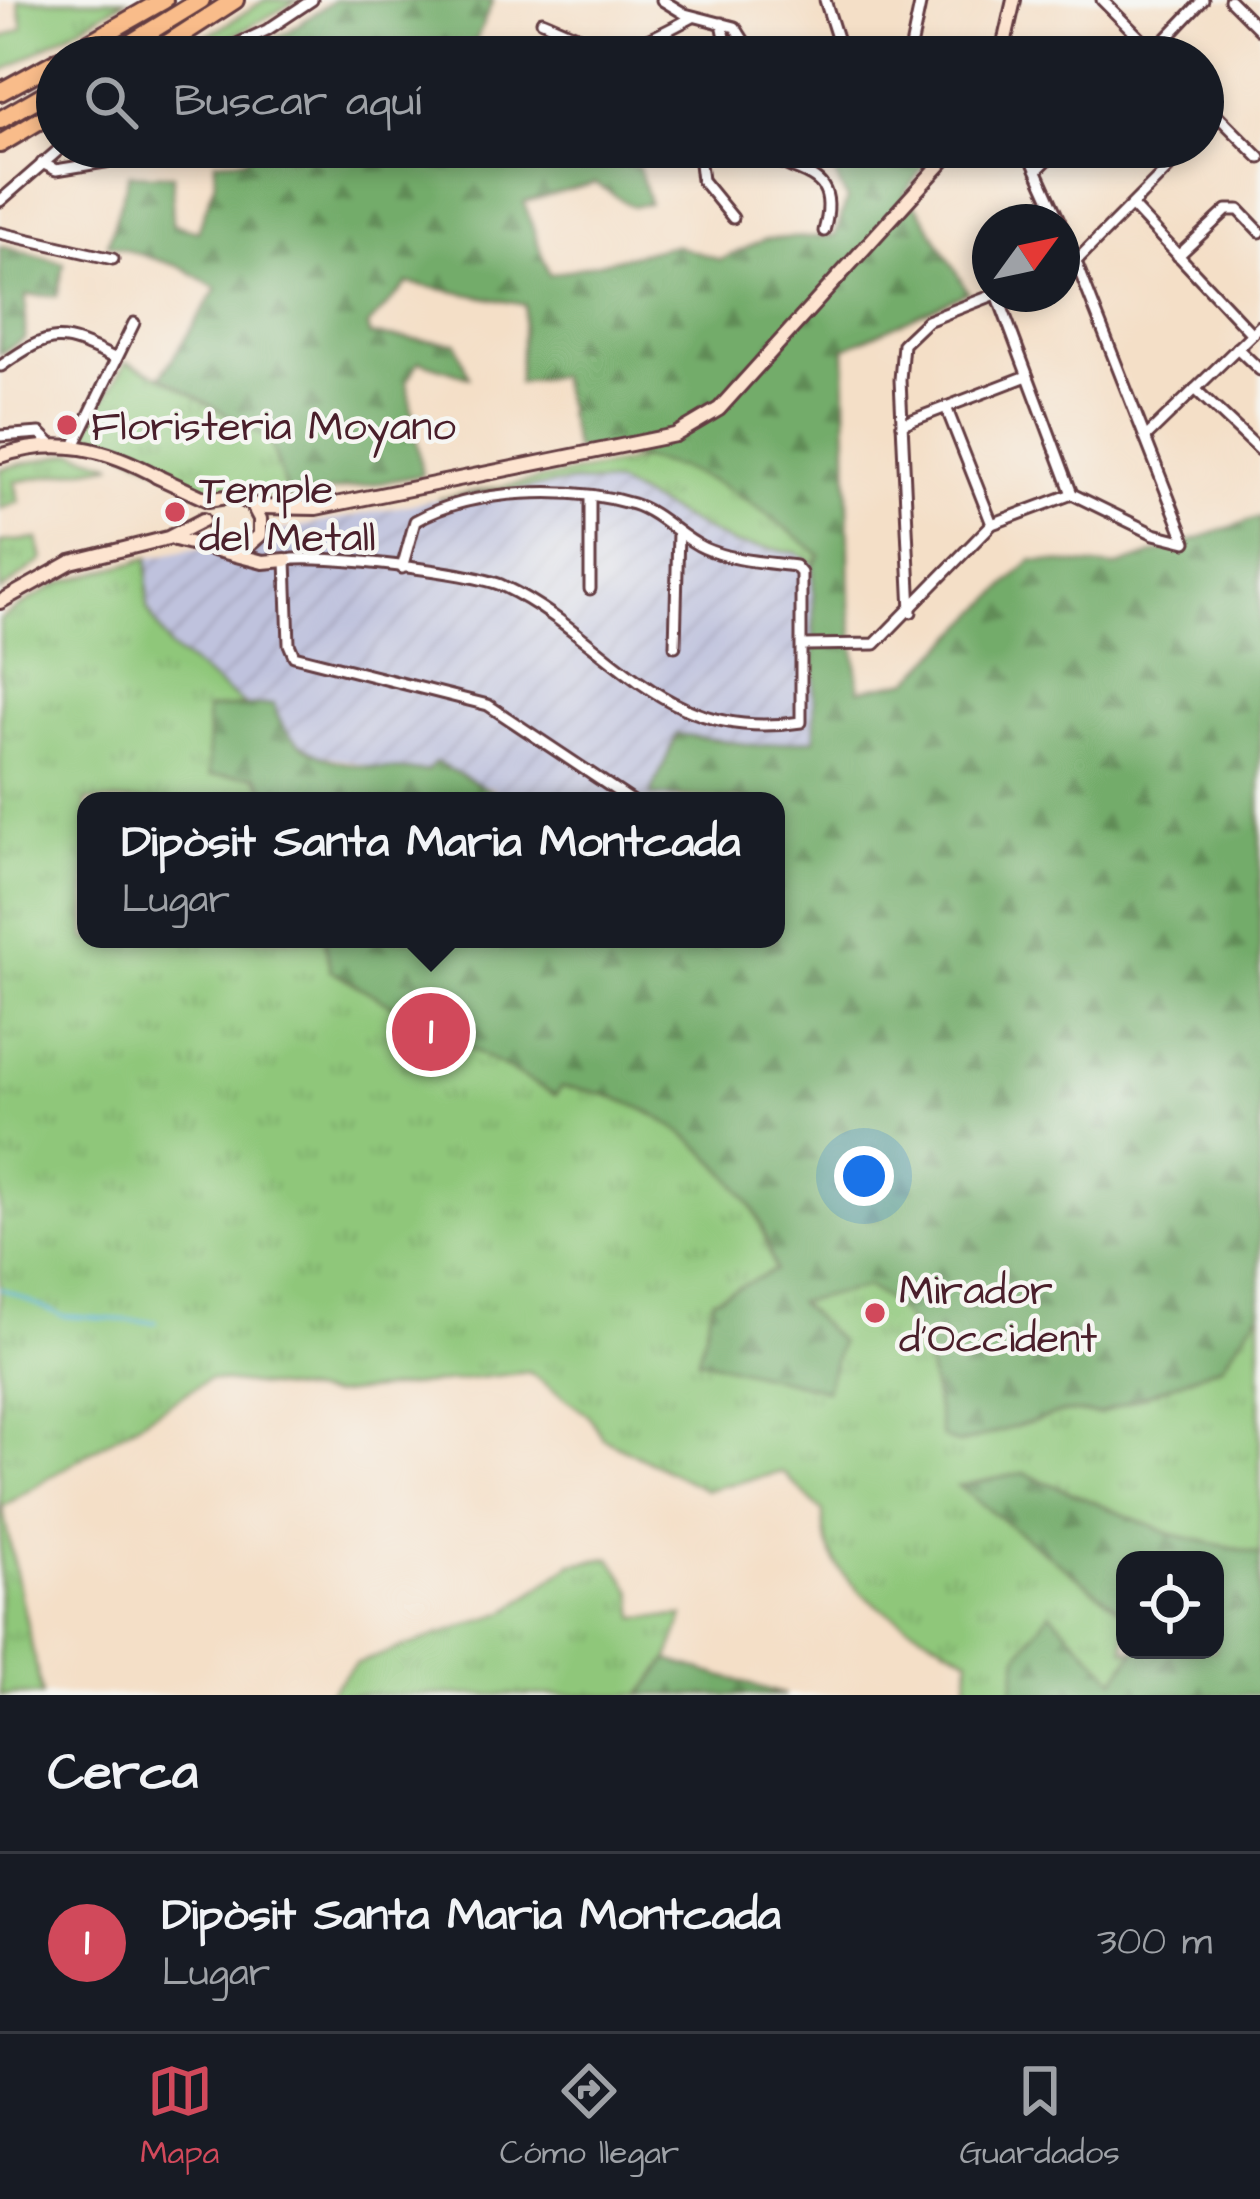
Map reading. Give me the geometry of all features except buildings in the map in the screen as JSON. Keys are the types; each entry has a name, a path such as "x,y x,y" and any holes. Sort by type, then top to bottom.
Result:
{"highway":[{"path":"101,36 164,0"},
{"path":"142,36 201,0"},
{"path":"180,36 236,0"},
{"path":"0,92 36,72"},
{"path":"0,120 36,99"},
{"path":"0,144 36,123"}],"main road":[{"path":"1006,36 1014,0"},
{"path":"0,456 51,444 76,444 216,500 232,496 284,510 635,446 694,425 748,378 937,168"},
{"path":"156,476 192,498 210,545"},
{"path":"0,602 71,562 168,538 203,517 216,500"},
{"path":"168,538 263,562 281,559 259,532 251,503"},
{"path":"240,553 284,510"}],"street":[{"path":"254,36 312,0"},
{"path":"662,0 742,36"},
{"path":"825,0 836,36"},
{"path":"913,36 921,0"},
{"path":"1102,0 1136,36"},
{"path":"1171,36 1203,0"},
{"path":"1230,0 1260,30"},
{"path":"656,36 693,17"},
{"path":"542,21 576,36"},
{"path":"722,23 725,36"},
{"path":"1224,122 1260,158"},
{"path":"0,201 36,168"},
{"path":"701,168 702,180 733,218"},
{"path":"796,168 822,184 829,202 824,231"},
{"path":"1080,257 1169,168"},
{"path":"1037,170 1052,204"},
{"path":"1132,206 1256,330 1147,436"},
{"path":"1178,256 1227,210 1239,210 1260,232"},
{"path":"0,233 113,259"},
{"path":"1004,312 1072,494 1154,534 1186,542 1080,268"},
{"path":"911,612 900,358 912,332 972,305"},
{"path":"76,444 134,323"},
{"path":"1,366 44,337 59,335 116,359"},
{"path":"1237,348 1260,370"},
{"path":"902,424 1027,376"},
{"path":"1195,389 1260,450"},
{"path":"946,406 992,524"},
{"path":"0,436 40,433 51,444"},
{"path":"803,645 875,644 992,524 1072,494"},
{"path":"402,568 415,521 429,513 524,495 590,496 638,505 730,558 795,566 801,573 801,722 772,727 721,722 665,699 616,669 505,586 402,568 281,559 294,656 488,705 618,792"},
{"path":"590,496 590,590"},
{"path":"675,646 678,532"}],"shaded area":[{"path":"573,482 617,484 733,544 796,552 813,565 815,739 759,746 677,734 651,792 498,792 427,771 383,769 300,749 279,728 274,704 246,706 198,674 171,649 147,608 148,558 437,499"}],"green space":[{"path":"18,0 126,0 64,36 36,36 36,52 0,73 0,39 23,28"},
{"path":"265,0 298,0 233,36 208,36"},
{"path":"334,0 493,0 478,36 279,36"},
{"path":"215,168 639,168 649,203 633,207 595,183 524,202 549,275 674,245 720,260 766,239 835,236 847,199 834,173 838,168 922,168 904,195 919,209 968,292 845,348 850,604 859,690 910,680 1032,560 1115,567 1260,517 1260,1311 1222,1365 1099,1414 1064,1412 958,1444 942,1437 924,1350 915,1332 888,1301 867,1287 798,1302 840,1342 826,1390 698,1359 713,1299 775,1270 757,1215 716,1162 645,1110 590,1091 561,1087 556,1095 446,1035 435,1016 415,1018 330,970 326,948 785,948 785,792 652,792 677,734 759,746 815,739 813,565 820,555 760,509 707,479 650,460 575,450 559,376 518,383 525,305 408,283 368,326 369,335 456,343 469,377 419,361 407,381 422,475 289,499 270,440 161,376 217,289 184,268 108,244 129,174 173,175 172,224 198,231 215,182"},
{"path":"0,246 64,263 57,296 26,295 25,338 0,354"},
{"path":"126,362 161,376 270,440 289,499 219,495 86,433"},
{"path":"75,452 114,464 15,482 20,502 0,509 0,469"},
{"path":"655,457 745,495 821,555 813,565 796,552 733,544 617,484 573,482 437,499"},
{"path":"38,539 43,560 0,592 0,542"},
{"path":"148,558 147,608 171,649 246,706 207,709 267,792 77,792 77,948 326,948 330,970 415,1018 415,1040 429,1049 444,1044 446,1035 555,1095 560,1087 589,1091 670,1124 715,1162 753,1208 775,1270 714,1299 699,1360 797,1302 867,1287 904,1316 915,1332 924,1350 942,1436 958,1444 1064,1412 1099,1414 1222,1365 1260,1311 1260,1554 1170,1534 1024,1473 960,1487 1116,1606 1116,1659 1130,1659 1115,1680 1018,1656 1012,1695 966,1695 969,1658 895,1617 852,1584 836,1564 826,1540 823,1512 782,1472 706,1490 603,1438 588,1415 529,1372 331,1395 209,1379 2,1507 42,1695 0,1695 0,619 57,584"},
{"path":"274,704 282,725 314,752 382,769 427,771 436,762 494,792 267,792 256,775 209,776 207,709"},
{"path":"1024,1473 1170,1534 1260,1554 1260,1695 1012,1695 1018,1656 1050,1612 1115,1679 1129,1659 1224,1659 1224,1551 1116,1551 1116,1606 958,1486"},
{"path":"611,1558 633,1592 636,1618 684,1616 668,1660 641,1695 327,1695 355,1664 506,1612 572,1564"},
{"path":"668,1660 785,1695 641,1695"}],"waterway":[{"path":"0,1288 63,1316 156,1322"}],"place":[{"name":"Floristeria Moyano","path":"67,425"},
{"name":"Temple del Metall","path":"175,512"},
{"name":"Dipòsit Santa Maria Montcada","path":"431,1032"},
{"name":"Mirador d'Occident","path":"875,1313"}]}
